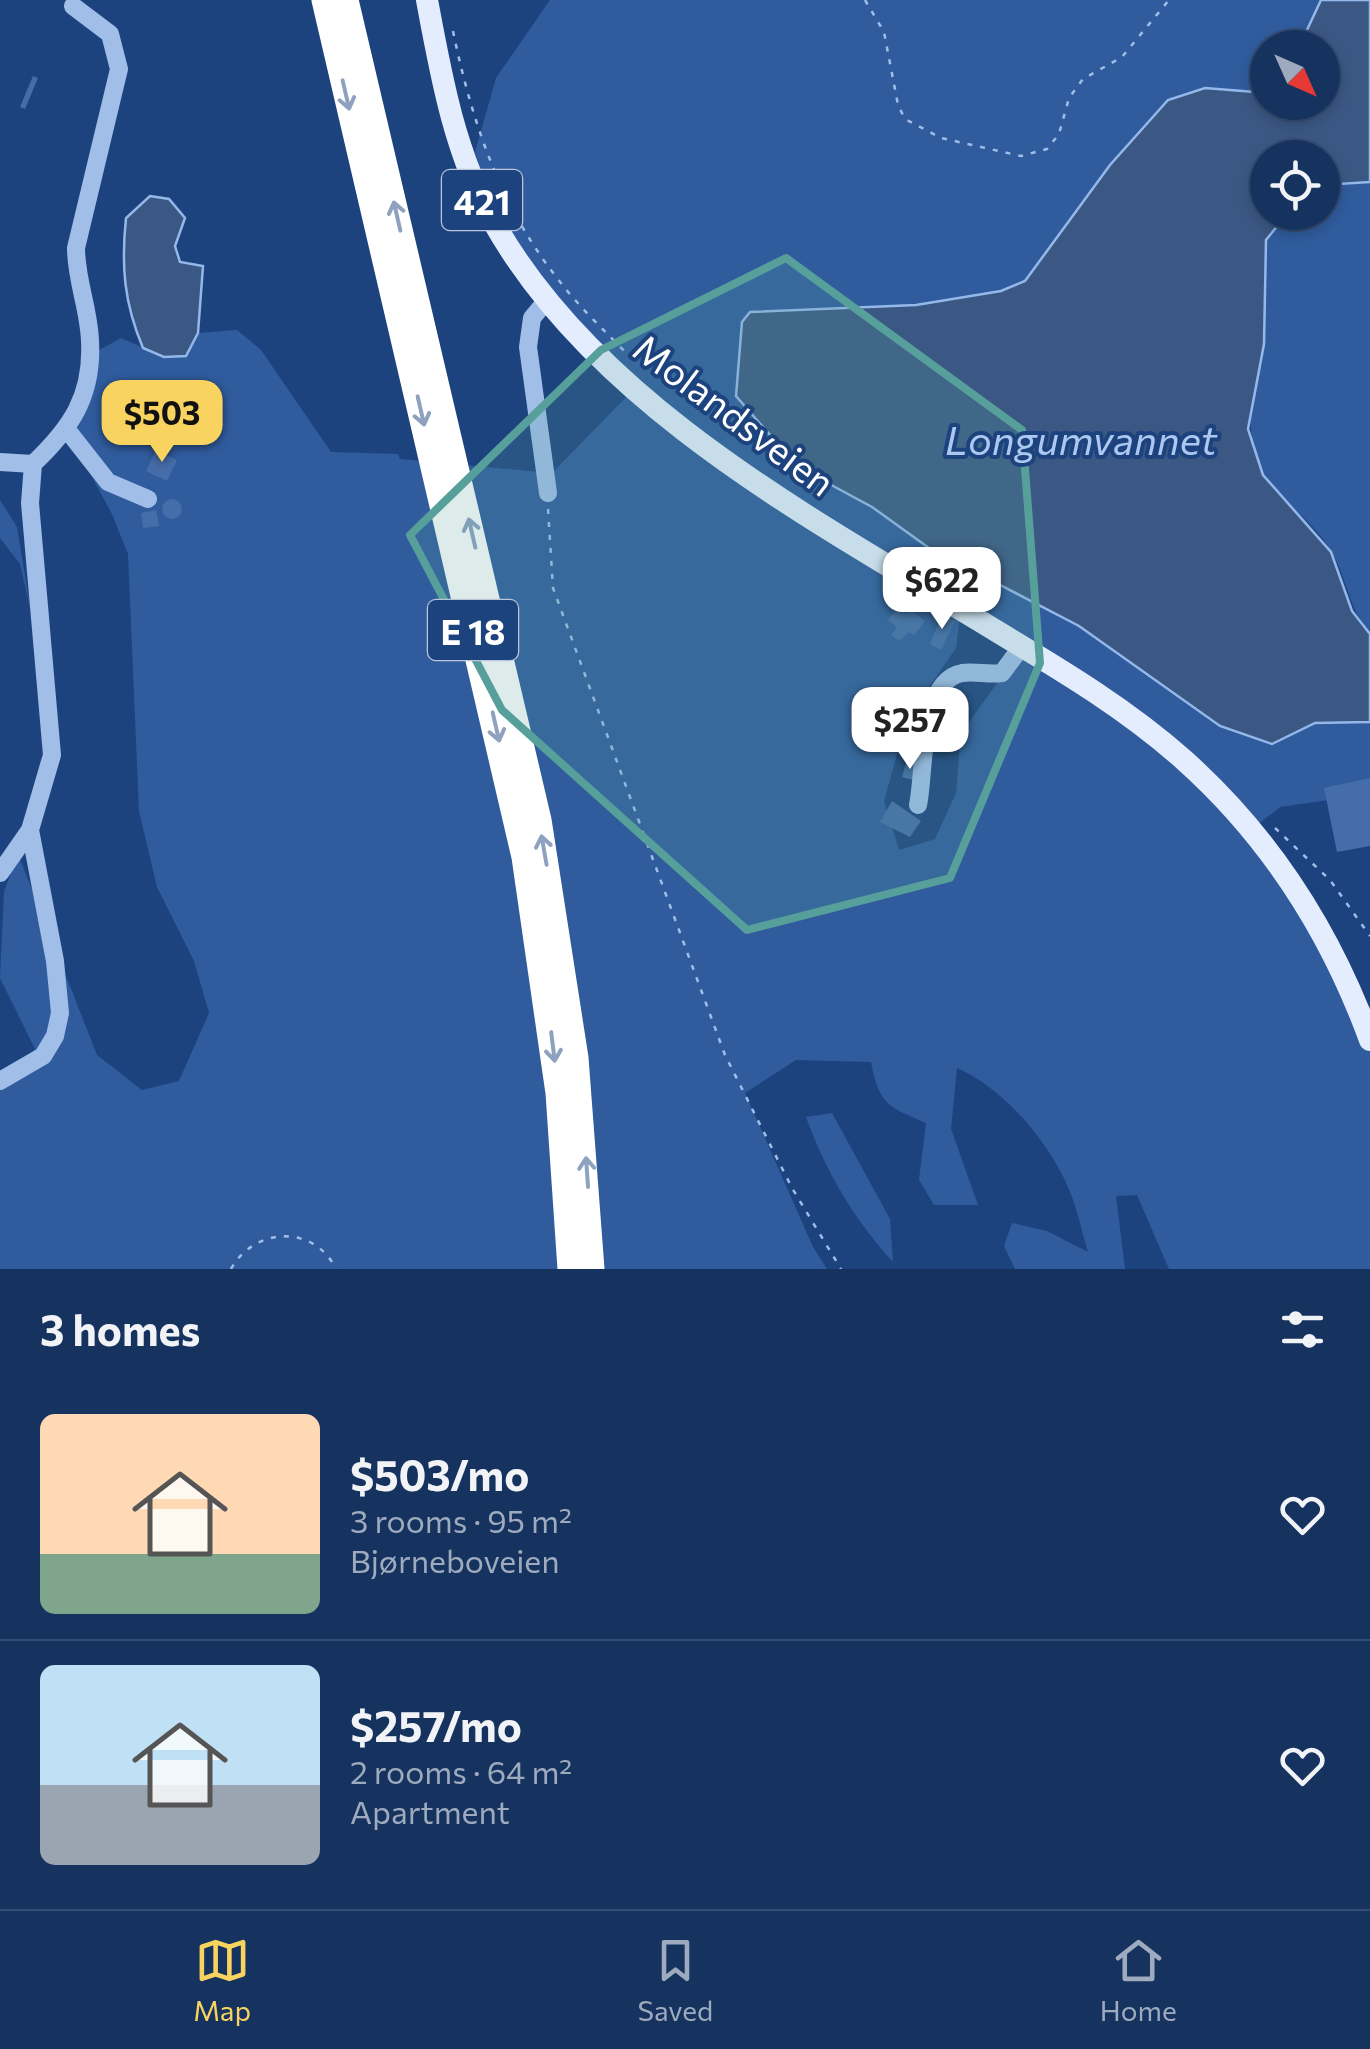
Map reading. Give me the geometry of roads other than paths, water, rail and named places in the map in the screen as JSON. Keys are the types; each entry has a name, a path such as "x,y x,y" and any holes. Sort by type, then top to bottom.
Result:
{"highway":[{"name":"E 18","path":"324,0 524,857 558,1093 570,1269"},
{"name":"E 18","path":"346,0 539,820 576,1058 592,1269"}],"main road":[{"name":"Molandsveien","path":"427,0 448,103 470,171 493,222 547,300 608,364 720,456 1022,646 1152,733 1234,809 1280,866 1326,939 1370,1040"}],"street":[{"path":"0,873 30,830 52,755 30,504 33,464 68,431 82,396 90,340 76,278 76,248 119,68 116,44 104,27 73,6"},
{"path":"547,300 532,318 528,346 548,493"},
{"path":"68,431 108,482 128,494 148,498"},
{"path":"0,462 33,464"},
{"path":"918,805 926,730 944,686 960,673 1002,673 1022,646"},
{"path":"0,1081 43,1056 55,1036 60,1013 55,961 30,830"}],"water":[{"name":"Longumvannet","path":"1321,0 1370,0 1370,182 1340,184 1340,140 1250,140 1250,230 1274,230 1266,240 1264,344 1248,429 1263,475 1331,552 1352,611 1370,634 1370,722 1315,723 1272,744 1220,726 1079,626 929,548 872,507 798,467 736,396 742,322 750,312 916,305 1001,291 1025,281 1110,165 1168,100 1205,88 1250,92 1250,120 1340,120 1340,30 1307,30"},
{"path":"150,196 169,199 185,218 175,246 180,262 203,266 198,333 186,356 164,357 143,348 128,300 124,268 126,218"}]}
